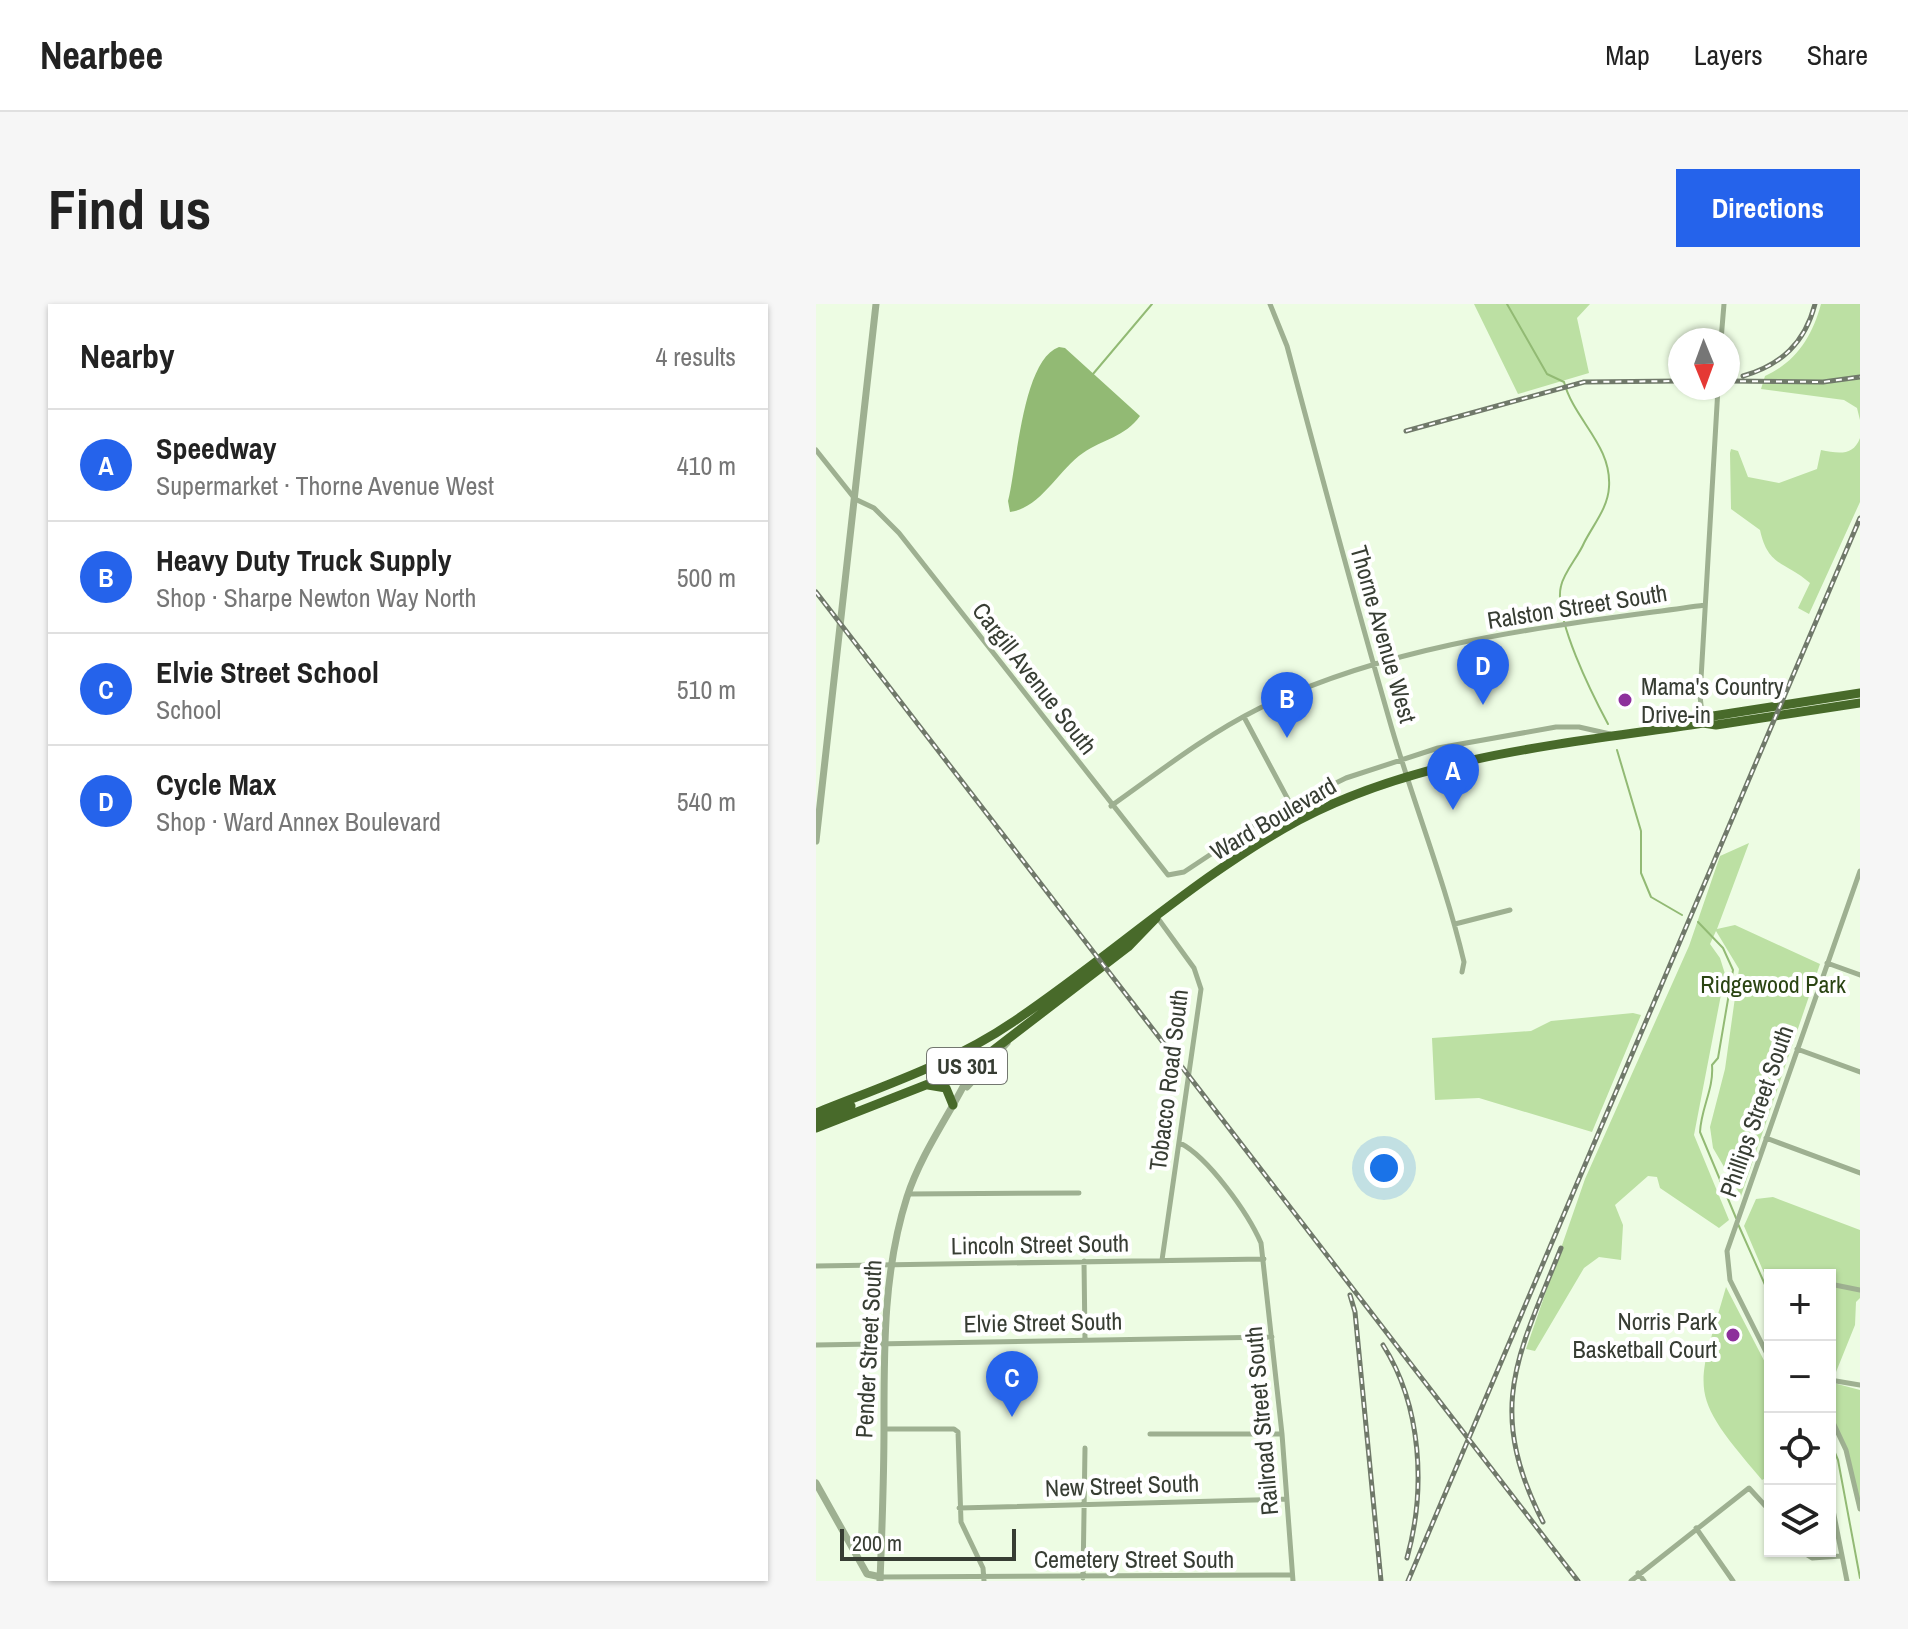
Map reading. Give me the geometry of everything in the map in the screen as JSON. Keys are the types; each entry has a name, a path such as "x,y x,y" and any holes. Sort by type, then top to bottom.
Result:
{"highway":[{"name":"Ward Boulevard","path":"1703,723 1713,716 1860,693"},
{"name":"Ward Boulevard","path":"816,1113 921,1070 988,1037 1232,862 1299,820 1407,776 1465,761 1616,736 1703,723 1716,725 1860,703"},
{"name":"Ward Boulevard","path":"816,1128 925,1085 976,1061 1009,1041 1128,947 1157,916"},
{"path":"976,1061 988,1037"},
{"path":"816,1120 885,1092 921,1070"},
{"path":"925,1085 946,1088 953,1105"},
{"path":"816,1106 844,1101"}],"street":[{"path":"816,841 876,304"},
{"name":"Thorne Avenue West","path":"1270,304 1287,346 1401,758 1432,844 1455,924 1464,962 1462,972"},
{"path":"1722,328 1724,304"},
{"path":"1703,723 1700,696 1717,400"},
{"name":"Cargill Avenue South","path":"816,450 855,499 874,508 899,533 1168,875 1184,872 1222,847"},
{"name":"Ralston Street South","path":"1111,806 1244,717 1310,686 1375,664 1457,644 1705,605"},
{"path":"1244,717 1299,820"},
{"path":"1232,862 1222,847 1290,804 1401,758 1556,727 1579,727 1616,736"},
{"name":"Phillips Street South","path":"1764,1348 1728,1274 1730,1238 1860,871"},
{"path":"1455,924 1510,910"},
{"name":"Tobacco Road South","path":"1157,916 1194,968 1201,989 1162,1260"},
{"path":"1827,963 1860,975"},
{"name":"Pender Street South","path":"962,1091 1009,1041"},
{"path":"1797,1049 1860,1072"},
{"name":"Pender Street South","path":"880,1579 885,1343 890,1263 908,1194 925,1152 962,1091 976,1061"},
{"path":"1766,1138 1860,1173"},
{"name":"Railroad Street South","path":"1180,1143 1197,1154 1248,1218 1261,1243 1282,1434 1292,1578"},
{"path":"908,1194 1079,1193"},
{"name":"Lincoln Street South","path":"816,1266 1264,1259"},
{"path":"1084,1261 1085,1340"},
{"path":"1836,1285 1860,1290"},
{"name":"Elvie Street South","path":"816,1345 1272,1337"},
{"path":"1836,1381 1860,1385"},
{"path":"884,1429 954,1429 958,1432 959,1508 964,1532 984,1579"},
{"path":"1836,1429 1846,1450 1860,1509"},
{"path":"1150,1434 1282,1434"},
{"path":"1083,1578 1085,1448"},
{"path":"816,1483 867,1574 880,1579"},
{"path":"1631,1581 1749,1488 1764,1504"},
{"name":"New Street South","path":"959,1508 1286,1499"},
{"path":"1696,1528 1733,1581"},
{"path":"1836,1528 1847,1581"},
{"path":"1836,1556 1841,1556"},
{"path":"1638,1573 1644,1581"},
{"name":"Cemetery Street South","path":"880,1579 1292,1578"}],"green space":[{"path":"1474,304 1590,304 1577,318 1589,373 1518,394"},
{"path":"1821,304 1860,304 1860,420 1857,408 1844,400 1761,389 1765,376 1794,356 1808,338"},
{"path":"1860,438 1860,502 1809,614 1798,608 1810,583 1773,557 1763,542 1760,530 1731,509 1731,449 1738,451 1748,477 1779,483 1817,469 1821,450 1849,451"},
{"name":"Ridgewood Park","path":"1749,843 1717,929 1735,925 1820,964 1741,1196 1713,1148 1710,1127 1725,1069 1739,969 1716,931 1710,944 1720,958 1725,974 1694,1135 1729,1220 1719,1228 1660,1188 1657,1177 1648,1176 1615,1205 1623,1225 1621,1260 1599,1257 1584,1268 1535,1351 1526,1349 1585,1179 1689,946 1720,856"},
{"path":"1633,1013 1641,1015 1592,1132 1479,1098 1435,1100 1432,1038 1531,1031 1551,1021"},
{"path":"1773,1197 1860,1230 1860,1298 1856,1302 1855,1325 1836,1372 1836,1269 1764,1269 1764,1273 1744,1226 1756,1199"},
{"path":"1726,1287 1764,1360 1762,1480 1720,1428 1709,1408 1704,1391 1708,1350"},
{"path":"1836,1384 1860,1390 1860,1510 1845,1447 1836,1426"}],"shaded area":[{"path":"1059,347 1065,348 1140,416 1128,429 1074,460 1031,503 1010,512 1008,501 1029,392 1047,356"}],"waterway":[{"path":"1093,374 1152,304"},
{"path":"1507,304 1547,374 1564,382 1605,458 1609,487 1606,502 1565,575 1560,600 1568,636 1608,724"},
{"path":"1617,750 1641,831 1641,873 1651,897 1682,915"},
{"path":"1698,922 1723,948 1733,970 1718,1058 1712,1065 1700,1132 1736,1218"},
{"path":"1738,1224 1764,1282"},
{"path":"1836,1455 1860,1578"}],"railway":[{"path":"1743,376 1769,366 1790,350 1805,330 1815,304"},
{"path":"1740,381 1823,382 1860,377"},
{"path":"1406,431 1584,382 1668,381"},
{"path":"1408,1581 1860,518"},
{"path":"816,592 1578,1581"},
{"path":"1543,1522 1525,1482 1515,1446 1512,1414 1514,1383 1532,1320 1561,1248"},
{"path":"1350,1295 1355,1312 1381,1581"},
{"path":"1383,1345 1406,1394 1417,1449 1417,1505 1407,1558"}],"place":[{"name":"Mama's Country Drive-in","path":"1625,700"},
{"name":"Cycle Max","path":"1483,705"},
{"name":"Heavy Duty Truck Supply","path":"1287,738"},
{"name":"Speedway","path":"1453,810"},
{"name":"Norris Park Basketball Court","path":"1733,1335"},
{"name":"Elvie Street School","path":"1012,1417"}]}
